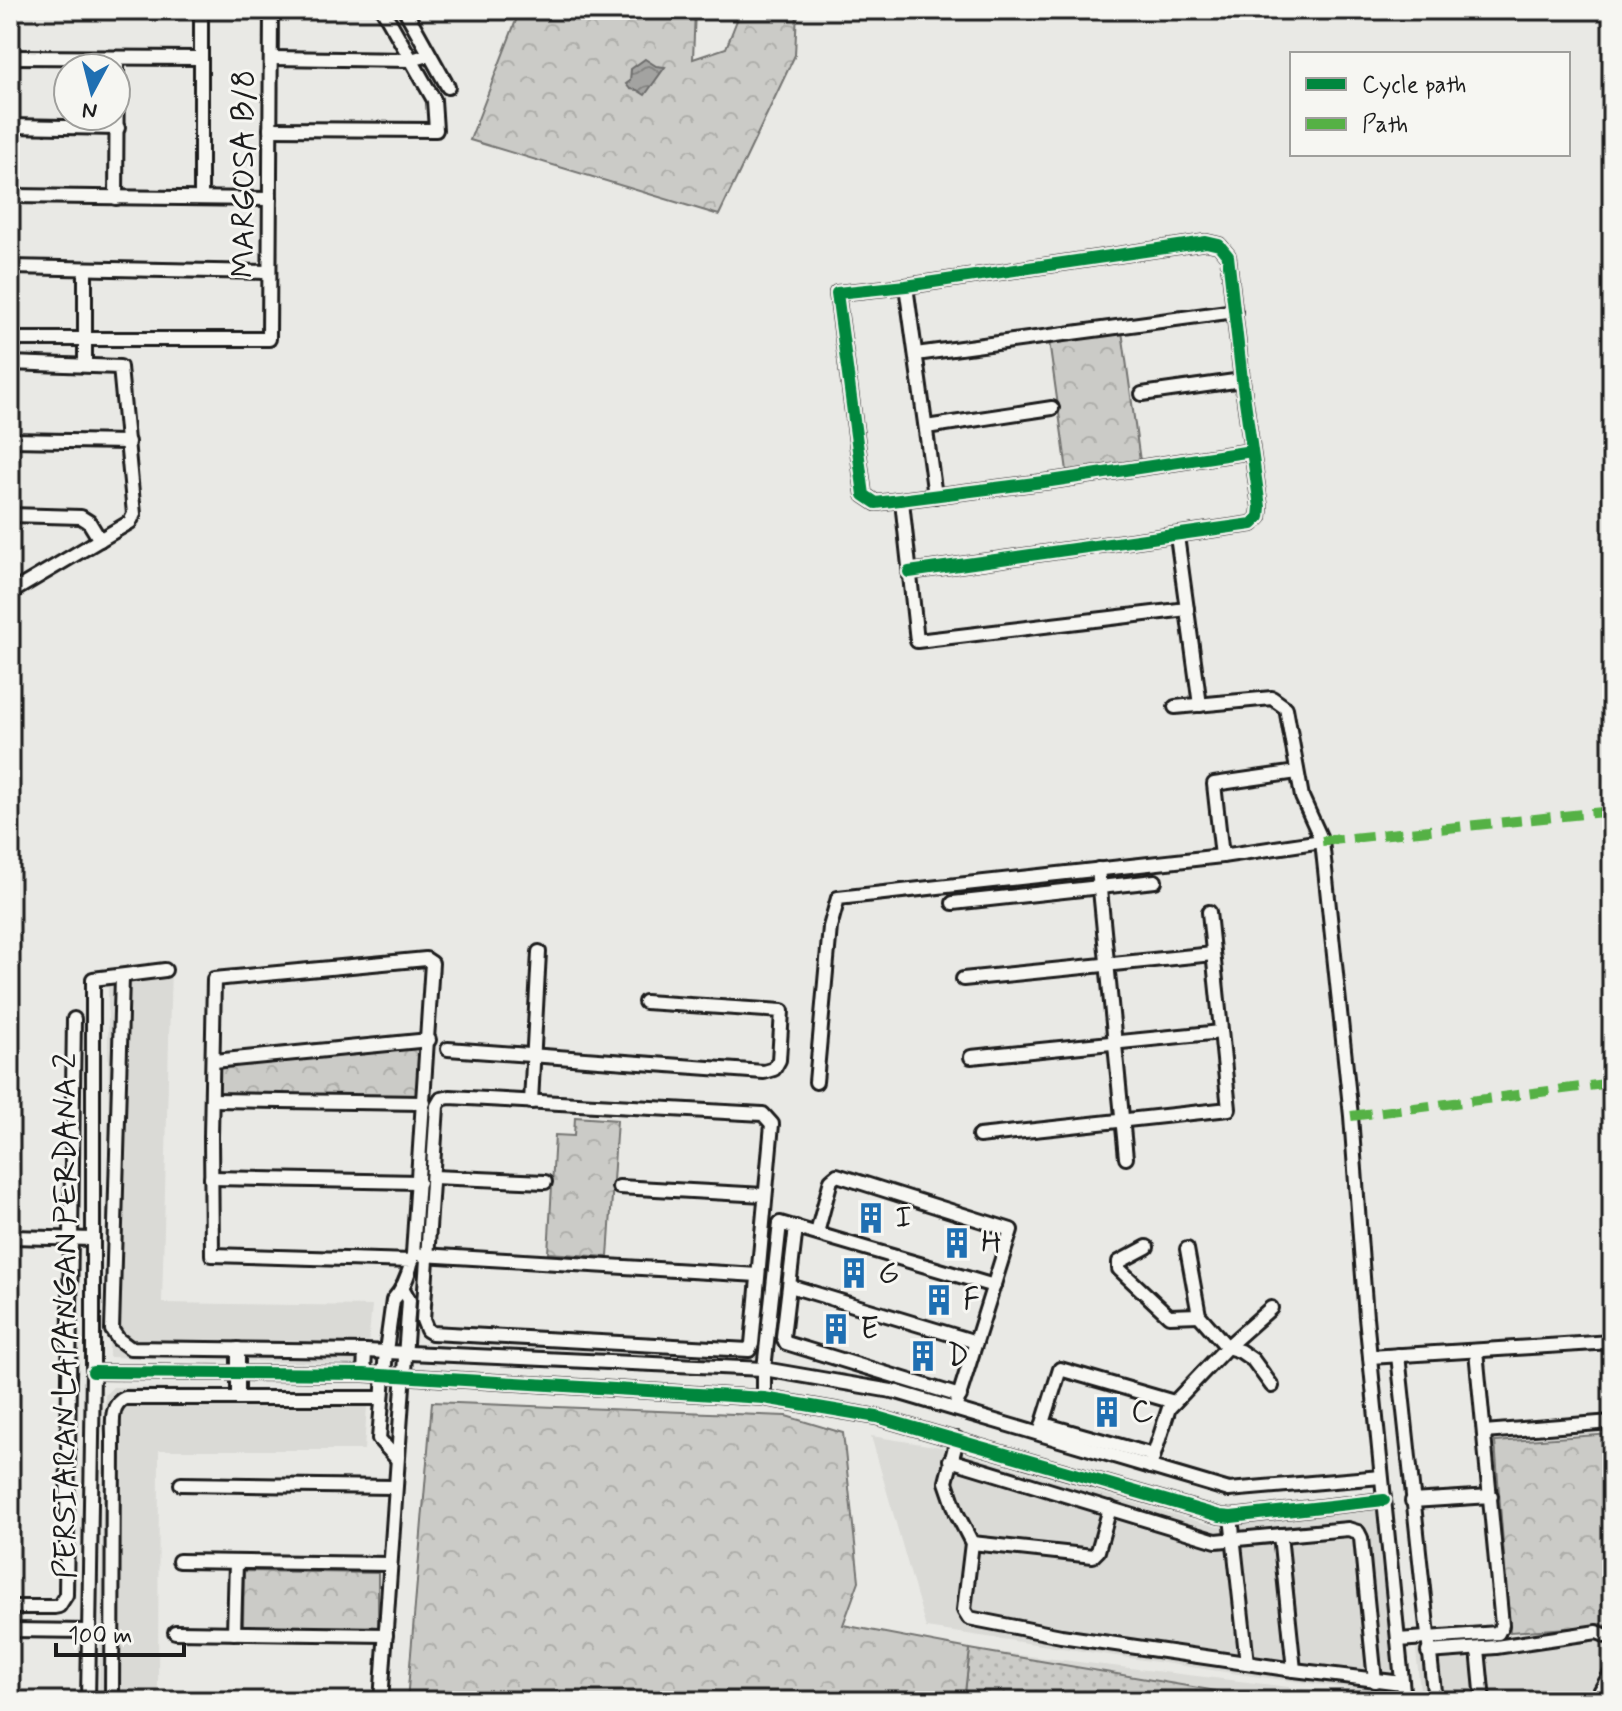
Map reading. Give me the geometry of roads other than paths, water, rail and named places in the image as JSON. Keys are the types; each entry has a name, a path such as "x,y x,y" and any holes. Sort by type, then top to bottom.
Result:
{"street":[{"path":"201,10 201,197"},
{"name":"MARGOSA B/8","path":"85,339 269,339 271,10"},
{"path":"270,129 436,130 434,100 383,10"},
{"path":"405,10 448,87"},
{"path":"271,58 411,60 429,55"},
{"path":"10,57 52,58"},
{"path":"132,59 201,58"},
{"path":"10,126 52,127"},
{"path":"116,198 118,132"},
{"path":"10,196 270,199"},
{"path":"909,572 1252,524 1259,517 1260,507 1228,256 1219,245 1206,242 906,286 837,293 864,495 876,503 1252,451"},
{"path":"10,267 269,272"},
{"path":"85,269 85,365"},
{"path":"906,286 935,496"},
{"path":"916,354 1235,311"},
{"path":"10,339 85,339"},
{"path":"10,363 120,367 133,520 10,593"},
{"path":"1142,394 1242,380"},
{"path":"926,427 1052,408"},
{"path":"10,440 128,442"},
{"path":"902,501 917,641 1187,609"},
{"path":"10,515 81,517 89,522 100,540"},
{"path":"1177,536 1200,705"},
{"path":"1175,707 1272,698 1286,708 1302,797 1322,841 1351,1116 1370,1357 1404,1701"},
{"path":"1222,856 1214,784 1297,772"},
{"path":"816,1082 830,927 838,898 1222,856 1322,841"},
{"path":"1098,869 1126,1158"},
{"path":"953,903 1155,881"},
{"path":"979,1136 1229,1109 1209,912"},
{"path":"531,1102 539,952"},
{"path":"963,979 1213,954"},
{"path":"397,1459 379,1439 393,1300 403,1289 412,1257 433,966 428,960 214,979 212,1255 412,1257 428,1255 758,1275"},
{"path":"165,970 122,977 112,1330 130,1348 386,1351 764,1369 897,1392 955,1409 1042,1428 1152,1461 1229,1490 1381,1477"},
{"name":"PERSIARAN LAPANGAN PERDANA 2","path":"88,1701 93,1372 93,979 122,977"},
{"path":"448,1049 764,1072 774,1069 779,1060 782,1011 645,1002"},
{"path":"10,1607 59,1606 66,1595 74,1019"},
{"path":"971,1057 1221,1032"},
{"path":"214,1061 429,1040"},
{"path":"93,1086 118,1086"},
{"path":"450,1097 531,1102 763,1114 769,1117 772,1124 749,1350 432,1333 425,1327 437,1106 441,1099 450,1097"},
{"path":"212,1100 424,1103"},
{"path":"817,1233 832,1178 839,1176 1009,1229 1011,1235 955,1409"},
{"path":"433,1177 545,1182"},
{"path":"211,1178 419,1182"},
{"path":"619,1187 764,1195"},
{"path":"93,1199 116,1199"},
{"path":"764,1398 764,1369 780,1223 994,1286"},
{"path":"796,1227 783,1337 786,1343 960,1396"},
{"path":"10,1237 93,1239"},
{"path":"1147,1247 1119,1262 1119,1269 1169,1316 1199,1315"},
{"path":"1187,1249 1199,1315 1227,1347 1253,1360 1272,1386"},
{"path":"790,1286 976,1342"},
{"path":"381,1701 409,1300 403,1289"},
{"path":"1152,1461 1169,1408 1227,1347 1271,1308"},
{"path":"1370,1357 1612,1342"},
{"path":"238,1349 238,1396"},
{"path":"364,1374 365,1351"},
{"path":"1427,1646 1501,1630 1476,1351"},
{"path":"1398,1355 1435,1701"},
{"path":"1042,1428 1060,1369 1174,1402"},
{"path":"93,1372 364,1374 764,1398 877,1417 1231,1517 1384,1500"},
{"path":"112,1701 113,1437 114,1409 119,1400 238,1396 382,1398"},
{"path":"1484,1432 1612,1422"},
{"path":"957,1439 950,1460 947,1486 972,1543 964,1610 969,1618 1247,1663 1402,1683"},
{"path":"950,1460 1216,1541 1348,1529 1358,1532 1375,1681"},
{"path":"181,1484 394,1487"},
{"path":"1412,1501 1491,1496"},
{"path":"972,1543 1093,1556 1098,1551 1110,1508"},
{"path":"1231,1517 1247,1663"},
{"path":"1280,1535 1294,1670"},
{"path":"179,1561 390,1564"},
{"path":"234,1633 236,1562"},
{"path":"10,1630 89,1631"},
{"path":"175,1632 386,1635"},
{"path":"1398,1640 1427,1646 1478,1649 1597,1632 1612,1638"},
{"path":"1478,1649 1483,1701"},
{"path":"1595,1701 1612,1671"}],"water":[{"path":"645,59 656,66 665,67 645,95 626,84 630,81 631,69"}],"place":[{"name":"I","path":"871,1218"},
{"name":"H","path":"957,1243"},
{"name":"G","path":"854,1273"},
{"name":"F","path":"939,1300"},
{"name":"E","path":"836,1329"},
{"name":"D","path":"923,1356"},
{"name":"C","path":"1107,1412"}]}
